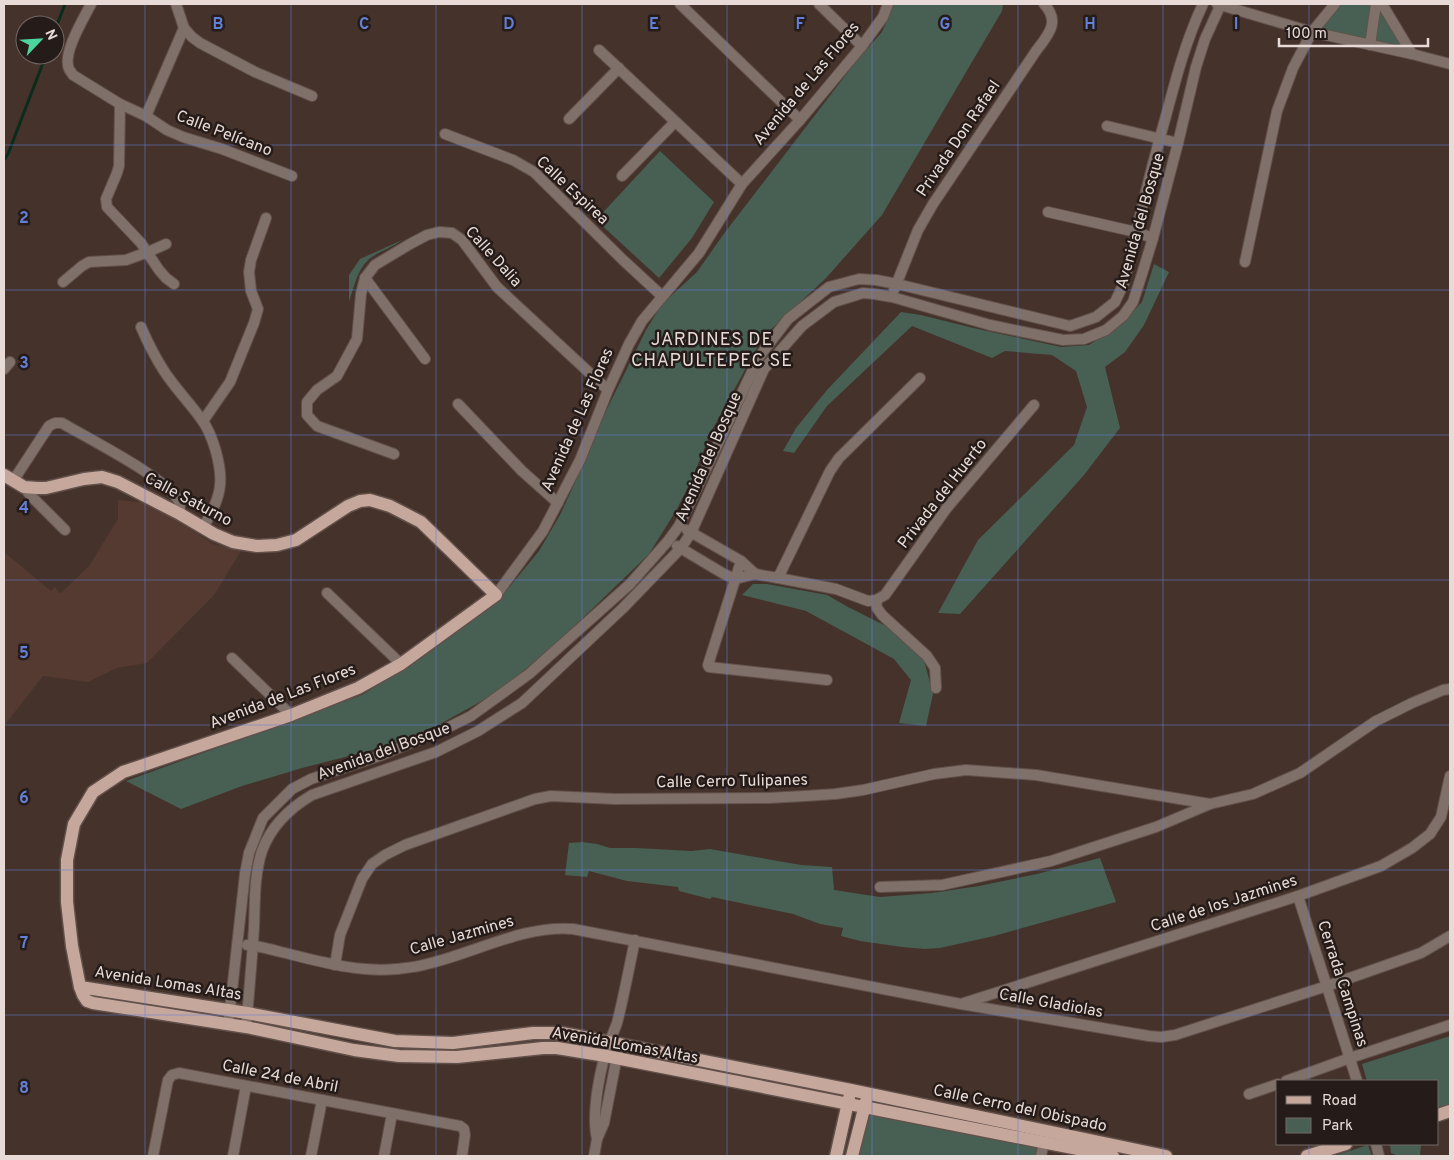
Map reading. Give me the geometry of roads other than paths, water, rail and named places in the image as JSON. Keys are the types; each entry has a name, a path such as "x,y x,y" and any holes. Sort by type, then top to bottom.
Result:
{"main road":[{"name":"Calle Saturno","path":"14,481 46,488 84,479 102,477 137,490 203,528 245,545 276,545 296,540 348,506 360,501 370,500 390,506 421,522 496,595"},
{"name":"Avenida de Las Flores","path":"80,986 72,946 67,902 67,860 74,824 93,792 123,772 291,715 358,688 401,664 496,595"},
{"name":"Avenida Lomas Altas","path":"864,1108 611,1057 557,1048 457,1057 399,1056 354,1050 246,1027 93,1003 87,1001 80,986 230,1010 395,1041 453,1044 533,1033 570,1034 867,1094"},
{"path":"836,1156 851,1090"},
{"path":"852,1156 867,1094"},
{"name":"Calle Cerro del Obispado","path":"867,1094 1166,1156"},
{"name":"Calle Cerro del Obispado","path":"864,1108 1113,1156"},
{"path":"1307,1156 1343,1145"}],"street":[{"name":"Calle Pelícano","path":"91,4 77,31 67,58 73,75 120,104 183,137 222,149 292,176"},
{"path":"176,4 184,28 200,43 255,72 312,96"},
{"path":"680,4 800,120"},
{"path":"819,4 862,46"},
{"name":"Avenida de Las Flores","path":"496,595 543,531 558,503 580,460 629,344 642,321 699,253 742,184 800,120 862,46 883,17 888,4"},
{"name":"Privada Don Rafael","path":"892,297 918,230 933,204 1051,31 1050,11 1044,4"},
{"name":"Avenida del Bosque","path":"228,1024 245,874 249,853 263,818 292,789 311,779 382,755 471,716 529,674 630,584 679,526 759,357 788,319 829,287 860,279 897,284 1070,326 1096,317 1115,302 1124,283 1183,54 1203,4"},
{"path":"1220,4 1312,32 1450,64"},
{"name":"Avenida del Bosque","path":"246,1027 256,880 262,851 280,820 289,811 312,795 436,752 478,732 522,703 623,608 681,548 691,533 764,370 802,326 834,302 863,293 892,297 990,325 1063,340 1084,339 1106,330 1123,316 1133,302 1153,238 1196,67 1205,39 1220,4"},
{"path":"1245,262 1277,111 1293,68 1312,32 1335,4"},
{"path":"1370,45 1376,4"},
{"path":"1382,4 1412,54"},
{"path":"146,116 184,28"},
{"path":"599,50 742,184"},
{"path":"569,119 619,68"},
{"path":"120,104 119,166 118,173 106,199 106,204 148,252 166,278 174,284"},
{"path":"622,176 675,122"},
{"path":"1108,126 1178,143"},
{"name":"Calle Espirea","path":"445,134 513,160 534,172 662,296"},
{"path":"1048,212 1136,232 1153,238"},
{"path":"203,421 230,382 254,323 258,309 252,291 249,272 251,260 266,218"},
{"name":"Calle Dalia","path":"366,278 375,265 427,235 439,232 452,233 462,240 497,287 608,390"},
{"path":"64,282 89,262 126,260 166,244"},
{"path":"366,278 425,359"},
{"path":"366,278 361,294 357,339 337,376 317,390 307,402 306,415 317,426 394,454"},
{"path":"141,327 150,348 164,372 203,421 212,439 219,465 220,486 214,508 203,528"},
{"path":"778,578 830,471 839,458 920,378"},
{"path":"458,404 522,471 558,503"},
{"name":"Privada del Huerto","path":"876,600 885,595 946,509 1034,405"},
{"path":"65,530 14,481 50,426 55,423 62,423 152,475 168,488 179,501 180,514"},
{"path":"679,526 741,561 755,574"},
{"path":"668,541 735,579 755,574 836,589 868,601 876,600 877,608 882,615 927,656 935,668 936,688"},
{"path":"741,561 708,664 709,667 826,680"},
{"path":"327,593 401,664"},
{"path":"232,658 291,715"},
{"path":"880,887 942,885 1051,862 1156,827 1210,804 1253,794 1300,773 1376,721 1412,703 1450,689"},
{"name":"Calle Cerro Tulipanes","path":"335,965 340,935 362,879 372,864 386,854 405,846 535,799 550,796 615,799 820,796 863,790 934,774 966,770 1036,775 1210,804"},
{"name":"Calle de los Jazmines","path":"961,1004 1298,896 1382,866 1412,848 1430,834 1441,817 1450,776"},
{"name":"Cerrada Campinas","path":"1298,896 1357,1080"},
{"name":"Calle Jazmines","path":"238,944 253,945 354,969 381,970 426,964 544,929 560,928 635,940"},
{"name":"Calle Gladiolas","path":"635,940 961,1004 1161,1037 1175,1035 1327,986 1421,953 1450,936"},
{"path":"594,1156 597,1139 596,1104 611,1057 635,940"},
{"path":"1289,1080 1450,1025"},
{"path":"597,1139 602,1131 607,1106 611,1057"},
{"name":"Calle 24 de Abril","path":"153,1156 168,1080 172,1075 179,1073 460,1126 464,1129 465,1135 462,1156"},
{"path":"1249,1094 1276,1085"},
{"path":"232,1156 246,1086"},
{"path":"311,1156 322,1100"},
{"path":"596,1104 607,1106"},
{"path":"384,1156 392,1114"},
{"path":"1041,1156 1044,1142"}],"waterway":[{"path":"61,15 65,4"},
{"path":"4,160 42,65"}],"district":[{"name":"JARDINES DE CHAPULTEPEC SE","path":"712,350"}]}
